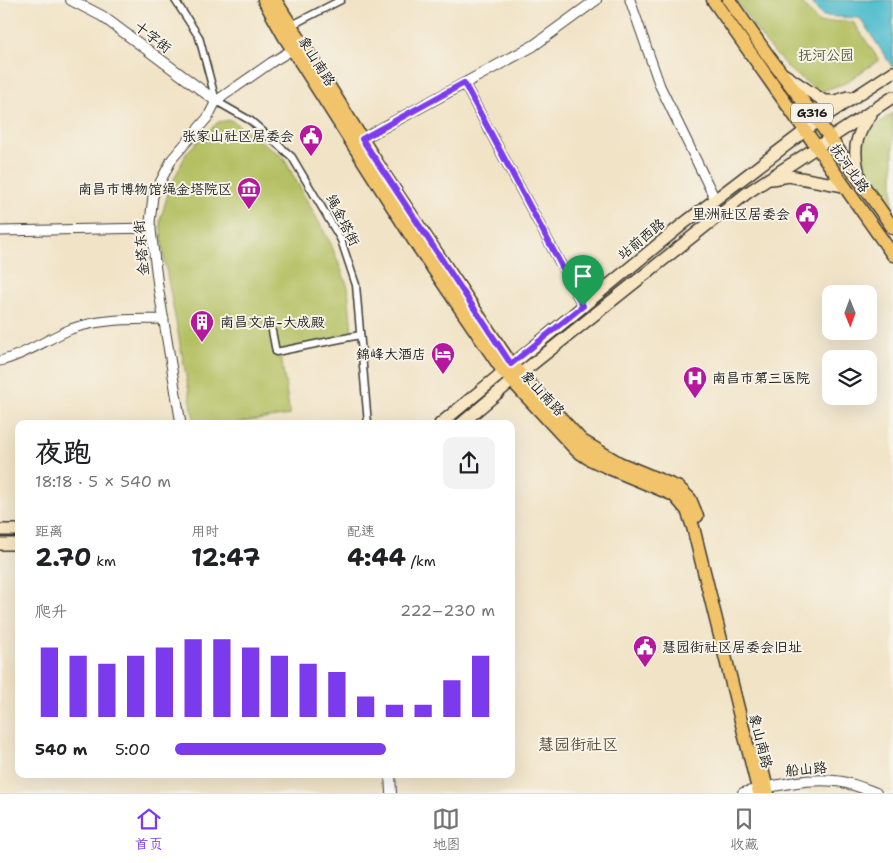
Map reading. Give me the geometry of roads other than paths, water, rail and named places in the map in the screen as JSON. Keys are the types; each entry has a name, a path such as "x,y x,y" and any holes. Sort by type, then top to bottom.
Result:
{"main road":[{"name":"象山南路","path":"264,0 362,139 511,372"},
{"name":"象山南路","path":"275,0 290,26 297,47 413,239 511,372 576,450 608,468 674,495 687,510 763,791"},
{"name":"抚河北路","path":"713,0 893,256"},
{"name":"抚河北路","path":"729,0 818,121 893,228"},
{"path":"781,72 824,101 835,101 862,92 893,72"},
{"name":"站前西路","path":"464,420 511,372 583,306 715,199 818,121 862,92"},
{"name":"站前西路","path":"445,420 723,212 816,147 893,97"},
{"path":"860,180 855,160 856,140 864,123 877,108"},
{"path":"766,181 789,176 844,186"},
{"path":"0,530 15,530"},
{"path":"0,544 15,544"}],"street":[{"name":"十字街","path":"71,0 102,16 216,101"},
{"path":"175,0 199,36 216,101"},
{"path":"290,26 341,0"},
{"path":"362,139 533,46 596,0"},
{"path":"630,0 660,86 715,199"},
{"name":"金塔东街","path":"180,420 150,222 154,196 172,159 208,117 216,101 297,47"},
{"path":"464,83 583,306"},
{"name":"绳金塔街","path":"216,101 252,121 292,157 341,240 356,285 368,420"},
{"path":"0,231 151,228"},
{"path":"0,361 20,354 73,329 99,322 164,319"},
{"path":"272,331 276,352 360,335"},
{"path":"390,778 391,793"},
{"name":"船山路","path":"743,793 812,781 837,781 876,793"}],"water":[{"path":"810,0 893,0 893,68 860,18 822,16"}],"place":[{"name":"张家山社区居委会","path":"311,157"},
{"name":"南昌市博物馆绳金塔院区","path":"249,210"},
{"name":"里洲社区居委会","path":"807,235"},
{"name":"南昌文庙-大成殿","path":"202,343"},
{"name":"錦峰大酒店","path":"443,375"},
{"name":"南昌市第三医院","path":"695,399"},
{"name":"慧园街社区居委会旧址","path":"645,668"}],"district":[{"name":"慧园街社区","path":"578,744"}],"park label":[{"name":"抚河公园","path":"826,55"}]}
